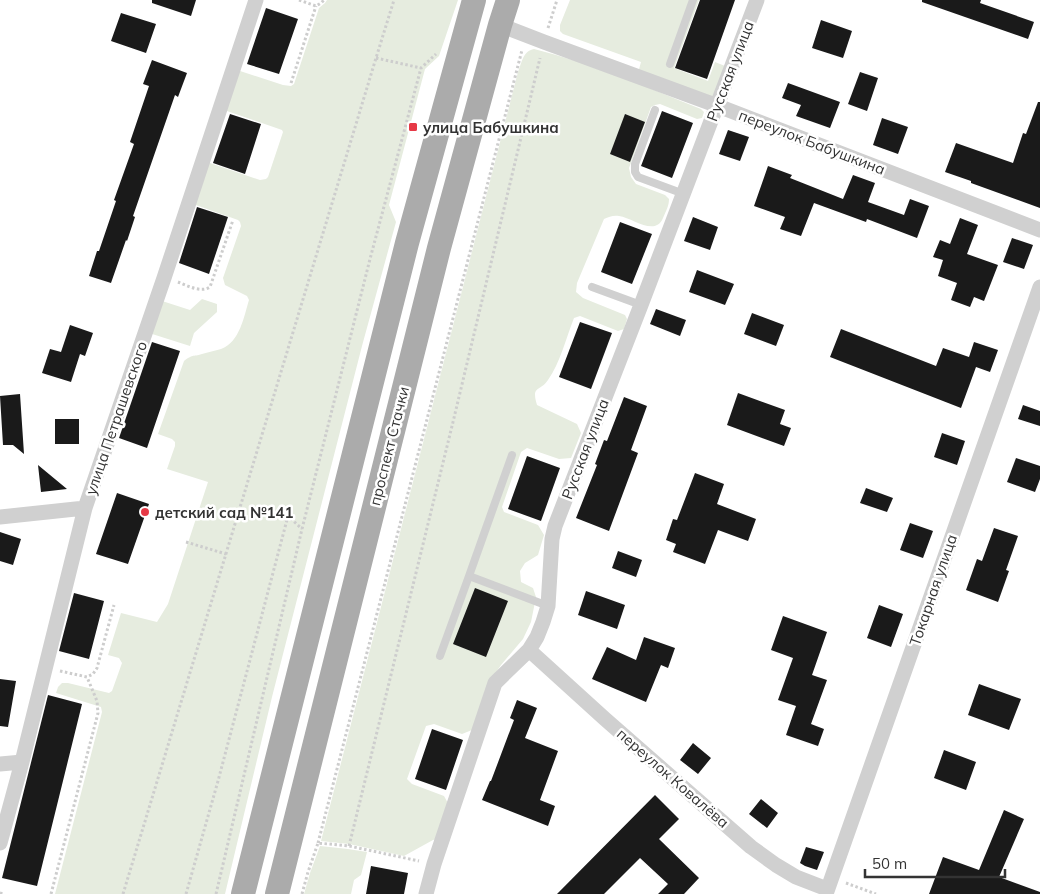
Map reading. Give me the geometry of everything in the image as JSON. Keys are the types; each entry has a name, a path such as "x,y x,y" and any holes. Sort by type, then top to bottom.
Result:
{"main road":[{"path":"243,894 407,243 474,0"},
{"name":"проспект Стачки","path":"276,894 439,248 508,0"}],"street":[{"name":"улица Петрашевского","path":"0,842 22,762 85,508 256,0"},
{"name":"Русская улица","path":"426,894 434,864 495,683 529,650 537,637 548,606 552,539 555,526 718,106 756,0"},
{"name":"переулок Бабушкина","path":"500,25 718,106 1040,230"},
{"name":"Токарная улица","path":"828,887 1040,287"},
{"path":"0,517 85,508"},
{"name":"переулок Ковалёва","path":"529,650 605,720 751,847 796,877 828,887"},
{"path":"0,764 22,762"}],"lane":[{"path":"670,64 693,0"},
{"path":"655,110 635,164 635,172 638,177 684,194"},
{"path":"592,287 641,305"},
{"path":"440,656 512,455"},
{"path":"469,576 548,606"}],"path":[{"path":"299,0 316,6"},
{"path":"291,83 316,6 324,0"},
{"path":"124,894 394,0"},
{"path":"349,846 544,42 557,0"},
{"path":"302,894 318,843 526,35"},
{"path":"216,894 302,529 372,250 422,68 436,55 439,46"},
{"path":"376,58 422,68"},
{"path":"164,278 201,290 210,287 233,220"},
{"path":"186,894 288,516 302,529"},
{"path":"186,542 226,554"},
{"path":"45,668 87,678 93,674 98,668 114,605"},
{"path":"52,894 98,713 97,701 87,678"},
{"path":"318,843 349,846 434,864"},
{"path":"828,887 876,894"}],"shaded area":[{"path":"327,0 458,0 439,56 425,69 389,205 396,222 362,346 272,697 225,894 55,894 102,712 101,707 56,693 62,683 109,693 112,691 122,663 119,658 108,655 121,613 157,622 168,604 208,482 167,469 175,442 158,434 184,361 191,356 221,349 233,341 243,321 249,300 247,296 225,285 223,278 241,226 240,222 193,204 207,162 260,180 268,177 283,132 282,130 224,110 237,70 283,85 291,86 294,84 319,8"},
{"path":"570,0 699,0 674,68 708,81 715,62 725,66 714,98 638,73 641,62 563,34 560,31 560,25"},
{"path":"534,49 618,76 701,109 704,112 702,118 697,119 660,104 651,107 629,168 631,177 636,184 665,195 669,199 666,211 663,218 655,226 643,225 619,216 604,219 577,283 576,292 583,298 625,315 627,319 624,329 618,331 580,316 574,318 552,373 545,384 536,391 535,399 537,405 577,424 581,433 571,458 559,459 527,448 521,452 502,507 504,512 538,525 544,535 538,555 525,563 520,571 521,582 533,588 536,597 531,622 523,639 490,681 472,730 462,734 434,724 426,726 407,779 412,784 444,796 449,805 437,839 404,856 349,844 321,841 518,72 527,52"},
{"path":"202,299 217,304 217,312 194,333 190,346 149,333 159,300 190,310"},
{"path":"320,846 367,852 361,875 354,880 351,894 304,894"}],"building":[{"path":"152,0 196,0 191,16 152,3"},
{"path":"700,0 735,0 707,79 675,68"},
{"path":"922,0 981,0 980,3 1034,22 1028,39 922,2"},
{"path":"266,8 298,19 279,74 247,64"},
{"path":"121,13 156,24 146,53 111,41"},
{"path":"821,20 852,31 843,58 812,48"},
{"path":"152,60 187,73 178,97 175,95 133,216 135,217 127,241 111,283 89,276 134,144 130,142 149,86 143,84"},
{"path":"860,72 878,78 867,111 848,104"},
{"path":"788,83 840,102 830,128 796,116 801,105 782,98"},
{"path":"1038,102 1040,102 1040,208 945,172 956,143 1013,163 1023,133 1026,134"},
{"path":"662,111 693,123 672,178 641,166"},
{"path":"230,114 261,124 245,174 213,163"},
{"path":"625,114 645,122 630,162 610,154"},
{"path":"882,118 908,127 898,154 873,145"},
{"path":"728,130 749,137 740,161 719,154"},
{"path":"768,166 792,175 790,178 843,199 853,175 875,183 868,202 904,215 910,199 929,206 917,238 867,219 866,222 814,203 801,236 780,229 785,217 754,206"},
{"path":"197,207 228,217 209,274 179,263"},
{"path":"693,217 718,227 710,250 684,241"},
{"path":"960,218 978,225 967,254 998,265 984,301 974,297 970,307 951,300 957,283 938,276 943,260 933,257 940,240 950,244"},
{"path":"620,222 652,234 632,284 601,272"},
{"path":"1012,238 1033,245 1024,269 1003,262"},
{"path":"697,270 734,284 725,305 689,292"},
{"path":"656,309 686,320 680,336 650,324"},
{"path":"752,313 784,325 776,346 744,334"},
{"path":"580,322 612,333 591,389 559,377"},
{"path":"70,325 93,333 85,356 80,354 71,382 42,373 50,349 61,352"},
{"path":"841,329 936,366 943,348 969,357 974,342 998,350 990,372 976,367 961,408 830,357"},
{"path":"152,342 180,351 147,448 119,438"},
{"path":"738,393 785,410 780,424 791,428 784,446 727,425"},
{"path":"20,394 24,454 13,445 3,445 0,396"},
{"path":"624,397 647,406 631,450 638,453 609,531 576,518 597,465 595,464 604,440 607,441"},
{"path":"1023,405 1040,411 1040,426 1018,419"},
{"path":"55,419 79,419 79,444 55,444"},
{"path":"942,433 965,441 957,465 934,457"},
{"path":"527,456 560,468 541,521 508,509"},
{"path":"1016,458 1040,466 1040,479 1035,492 1007,482"},
{"path":"38,465 67,489 41,492"},
{"path":"695,473 724,484 717,504 756,519 748,541 718,530 705,564 673,552 676,544 666,540 673,519 677,520"},
{"path":"866,488 893,498 887,512 860,503"},
{"path":"117,493 149,504 128,564 96,554"},
{"path":"910,523 933,531 923,558 900,550"},
{"path":"994,528 1018,536 1006,570 1009,571 998,602 966,590 977,559 982,561"},
{"path":"0,532 21,539 13,565 0,561"},
{"path":"618,551 642,560 636,577 612,568"},
{"path":"475,588 508,601 486,657 453,644"},
{"path":"586,591 625,605 617,629 578,615"},
{"path":"74,593 104,601 89,659 59,651"},
{"path":"879,605 903,614 891,647 867,638"},
{"path":"783,616 827,632 812,675 827,680 811,724 824,729 818,746 786,735 796,706 778,700 793,658 771,650"},
{"path":"644,637 675,648 668,668 661,665 646,702 592,679 607,647 636,660"},
{"path":"0,679 16,681 8,727 0,726"},
{"path":"979,684 1021,699 1009,730 968,715"},
{"path":"48,695 82,704 37,886 2,878"},
{"path":"517,700 537,708 525,738 558,751 540,800 555,806 548,826 482,800 514,720 510,718"},
{"path":"432,729 463,740 446,790 415,779"},
{"path":"693,743 711,758 698,774 680,760"},
{"path":"944,750 976,762 966,790 934,778"},
{"path":"655,795 679,819 659,839 699,878 684,894 658,894 668,884 640,858 604,894 557,894"},
{"path":"761,799 778,813 767,828 749,814"},
{"path":"1004,810 1024,819 999,877 1040,892 1040,894 929,894 943,857 979,870"},
{"path":"806,847 824,852 817,870 800,863"},
{"path":"371,866 408,873 404,894 366,894"}],"place":[{"name":"улица Бабушкина","path":"413,127"},
{"name":"детский сад №141","path":"145,512"}]}
